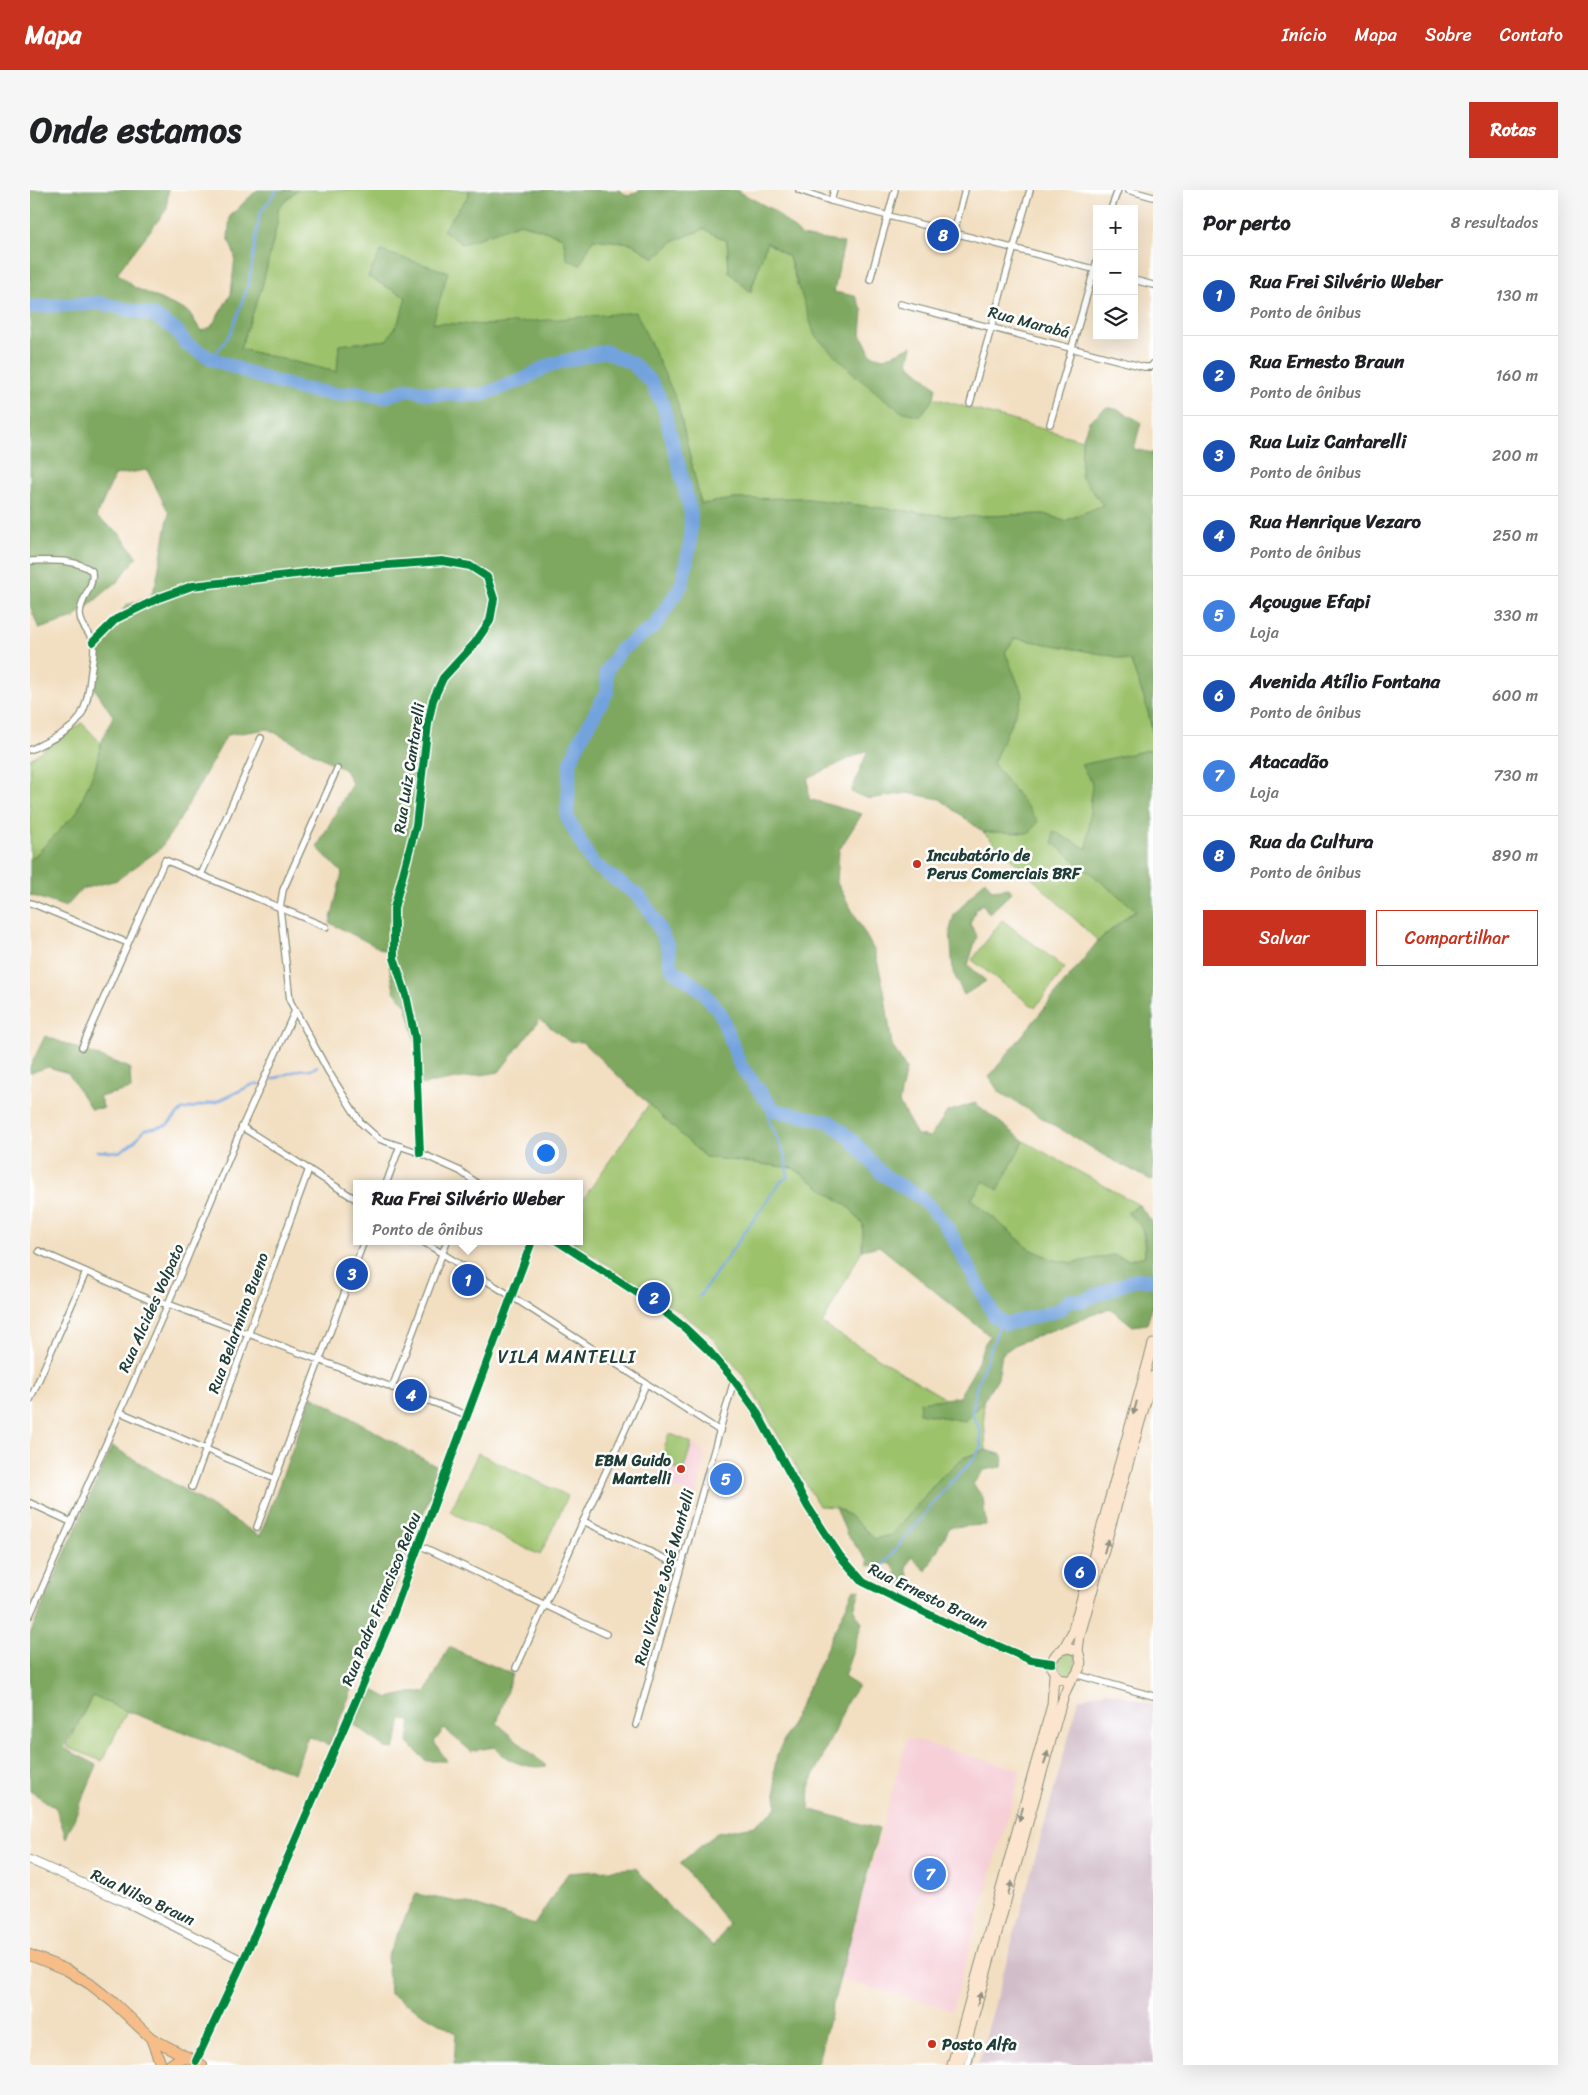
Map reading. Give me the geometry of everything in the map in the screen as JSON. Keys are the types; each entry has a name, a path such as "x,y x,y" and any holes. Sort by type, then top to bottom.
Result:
{"highway":[{"path":"30,1955 67,1970 90,1984 113,2002 151,2038 196,2061"},
{"path":"151,2038 161,2065"},
{"path":"170,2065 179,2059 196,2061"}],"main road":[{"path":"952,2065 1052,1705 1054,1675 1052,1663 1054,1657 1062,1649 1072,1633 1153,1344"},
{"path":"960,2065 969,2047 1060,1708 1081,1664 1078,1651 1080,1635 1153,1376"},
{"path":"1062,1649 1073,1648 1078,1651"},
{"path":"1054,1675 1059,1679 1074,1678"}],"street":[{"path":"799,190 831,201 1093,269"},
{"path":"831,201 834,190"},
{"path":"870,280 895,190"},
{"path":"954,232 965,190"},
{"path":"970,403 993,327 1030,190"},
{"path":"1112,205 1118,190"},
{"path":"1128,190 1153,197"},
{"path":"1050,424 1093,277"},
{"path":"1138,281 1153,285"},
{"name":"Rua Marabá","path":"900,304 1144,367 1152,366"},
{"path":"30,561 83,564 92,571 94,579 82,602 80,616 93,642 93,658 86,704 78,721 54,738 30,750"},
{"name":"Rua Luiz Cantarelli","path":"93,642 116,620 159,598 192,586 348,568 442,561 470,566 487,577 494,599 490,621 475,643 444,678 433,700 428,724 416,825 394,908 394,958 406,995 415,1038 420,1153"},
{"path":"201,875 261,738"},
{"path":"337,769 283,890 280,908 290,1001 328,1070 361,1123 379,1139 420,1153 467,1180"},
{"path":"82,1046 165,860 326,926"},
{"path":"31,903 128,943"},
{"name":"Rua Alcides Volpato","path":"30,1614 168,1304 242,1127 296,1011"},
{"path":"242,1127 353,1197"},
{"path":"387,1180 400,1146"},
{"name":"Rua Belarmino Bueno","path":"192,1487 309,1169"},
{"path":"257,1528 363,1245"},
{"path":"428,1245 511,1296 720,1431"},
{"path":"392,1388 445,1245"},
{"name":"Rua Padre Francisco Relou","path":"196,2061 243,1961 392,1617 530,1245"},
{"name":"Rua Ernesto Braun","path":"563,1245 656,1305 685,1328 734,1380 755,1409 808,1507 840,1556 868,1586 1030,1660 1052,1663"},
{"path":"39,1251 152,1301 168,1304 468,1415"},
{"path":"30,1400 86,1272"},
{"name":"Rua Vicente José Mantelli","path":"636,1725 734,1380"},
{"path":"516,1668 646,1384"},
{"path":"120,1412 275,1479"},
{"path":"30,1504 71,1522"},
{"path":"584,1521 681,1566"},
{"path":"419,1545 606,1634"},
{"path":"1074,1678 1153,1696"},
{"name":"Rua Nilso Braun","path":"30,1860 134,1906 243,1961"},
{"path":"968,2065 969,2047"}],"shaded area":[{"name":"EBM Guido Mantelli","path":"669,1433 692,1443 705,1454 697,1495 655,1484"},
{"path":"1106,1691 1153,1705 1153,2065 978,2065 1079,1699"},
{"path":"907,1738 1021,1770 952,2010 840,1979"}],"green space":[{"path":"30,190 168,190 167,209 117,273 134,287 189,312 201,331 211,327 231,294 235,256 228,238 230,216 257,190 297,190 278,208 278,220 262,287 240,349 337,372 339,345 387,340 400,319 406,297 368,277 381,251 448,272 433,323 491,325 636,312 677,401 701,504 734,499 800,498 955,517 1044,514 1065,521 1103,505 1081,476 1082,440 1089,421 1107,407 1119,410 1141,422 1134,449 1153,453 1153,731 1131,662 1113,656 1015,638 1005,652 1023,696 993,763 1038,821 1030,833 983,832 940,799 907,793 869,799 851,792 868,750 808,778 809,799 862,814 839,850 837,883 875,952 884,990 892,1045 906,1069 899,1103 917,1135 930,1137 947,1112 975,1103 1024,1141 998,1190 984,1181 971,1199 1030,1249 1054,1260 1072,1263 1113,1255 1129,1260 1145,1256 1145,1242 1141,1227 1127,1213 1139,1205 1153,1223 1153,1305 1147,1324 1133,1326 1110,1308 1016,1344 1002,1354 998,1378 983,1401 965,1421 919,1413 920,1402 959,1397 974,1371 985,1343 990,1336 879,1246 862,1250 863,1225 850,1208 793,1168 705,1157 582,1042 568,1041 540,1019 499,1072 420,1085 419,1055 406,1005 394,991 387,952 330,923 342,873 317,847 352,783 345,770 268,729 227,735 179,821 160,849 117,880 82,889 66,907 30,895 30,861 77,812 96,766 101,743 113,716 93,686 104,637 126,605 150,598 156,583 169,513 147,470 115,475 96,517 119,533 137,557 118,581 74,618 39,629 30,606"},
{"path":"297,190 469,190 469,195 444,230 462,244 520,223 563,237 567,259 593,239 631,243 654,258 674,241 704,229 727,241 729,272 751,292 766,242 789,257 797,285 920,416 934,398 1082,440 1081,476 1103,505 1065,521 1044,514 955,517 800,498 734,499 701,504 677,401 491,325 433,323 381,251 368,277 406,297 400,319 387,340 339,345 337,372 240,349 262,287 278,220 278,208"},
{"path":"469,190 619,190 628,196 640,190 736,190 773,210 802,236 844,243 834,292 855,296 863,311 861,334 871,355 884,358 912,346 908,363 936,387 934,398 920,416 900,411 857,377 815,336 789,257 767,242 750,292 729,272 727,241 704,229 674,241 654,258 631,243 593,239 580,265 567,259 563,237 520,223 462,244 443,230 469,195"},
{"path":"1015,638 1113,656 1131,662 1146,704 1151,726 1153,749 1082,765 1093,783 1087,849 1053,832 1053,843 1136,909 1098,941 983,832 1029,833 993,763 1023,696 1005,652"},
{"path":"82,723 101,743 96,766 77,812 30,861 30,759"},
{"path":"1153,749 1153,1181 1107,1157 999,1092 989,1077 1098,941 1136,910 1053,843 1053,831 1087,849 1092,783 1081,765"},
{"path":"985,880 992,890 1009,888 1012,892 989,914 983,904 976,909 970,924 977,936 968,965 986,981 964,995 953,972 950,930 954,915"},
{"path":"1002,920 1065,968 1035,1008 972,960"},
{"path":"45,1036 130,1068 131,1089 99,1097 104,1108 91,1109 68,1073 48,1067 30,1073 30,1067"},
{"path":"649,1104 705,1157 793,1168 850,1208 863,1225 862,1250 822,1324 946,1399 921,1402 919,1413 965,1421 983,1401 986,1450 963,1458 942,1476 891,1535 875,1539 851,1517 836,1507 819,1506 743,1375 708,1333 681,1313 577,1245 583,1245 583,1199"},
{"path":"1024,1141 1139,1205 1127,1213 1142,1225 1145,1256 1129,1260 1113,1255 1072,1263 1054,1260 1030,1249 971,1199 984,1181 998,1189"},
{"path":"312,1396 441,1469 329,1745 308,1736 294,1773 127,1711 92,1696 64,1748 97,1765 66,1838 56,1808 30,1791 30,1634 112,1446 260,1536"},
{"path":"669,1433 692,1443 683,1471 660,1464"},
{"path":"986,1450 1003,1455 1002,1467 984,1470 973,1484 983,1497 986,1525 950,1527 926,1571 911,1557 906,1569 915,1594 902,1587 892,1563 868,1566 868,1561 847,1535 836,1507 851,1517 875,1539 891,1535 942,1476 963,1458"},
{"path":"478,1453 568,1496 540,1555 450,1512"},
{"path":"854,1589 860,1590 854,1610 862,1623 844,1677 858,1686 847,1702 810,1785 809,1809 879,1829 817,2065 454,2065 456,2033 390,1994 387,1957 416,1894 478,1906 534,1925 568,1873 636,1868 665,1903 713,1946 729,1924 680,1863 717,1833 754,1826 774,1811 777,1806 774,1771 777,1755"},
{"path":"449,1647 512,1674 497,1723 546,1766 532,1767 517,1763 498,1752 494,1747 471,1751 444,1729 434,1742 447,1761 426,1761 408,1743 411,1721 402,1720 394,1749 385,1748 352,1723 369,1688 388,1698 410,1693 426,1692"},
{"path":"1067,1651 1074,1654 1076,1660 1074,1669 1068,1676 1062,1675 1058,1662 1061,1655"},
{"path":"92,1696 127,1711 102,1761 67,1747"}],"waterway":[{"path":"212,359 231,333 249,282 260,213 277,190"},
{"path":"30,307 100,303 155,316 177,331 186,344 212,359 263,378 301,389 341,395 355,392 383,397 409,389 431,394 481,395 524,379 549,365 605,351 633,364 652,383 663,405 691,513 690,545 682,584 655,626 620,650 606,672 608,690 578,744 570,764 567,817 592,863 639,896 653,916 668,947 671,968 702,991 720,1012 740,1065 774,1110 830,1122 851,1139 882,1174 921,1198 941,1219 951,1234 995,1317 1007,1324 1059,1310 1070,1300 1082,1301 1136,1279 1153,1280"},
{"path":"273,1079 299,1070 313,1069 317,1066"},
{"path":"97,1151 119,1152 135,1141 144,1130 167,1125 182,1110 216,1102 254,1084 260,1084"},
{"path":"699,1297 781,1181 788,1177 785,1155 770,1123 766,1100"},
{"path":"879,1570 950,1483 972,1461 981,1447 980,1430 972,1414 977,1385 1001,1321"}],"cycle path":[{"path":"93,642 116,619 159,598 192,586 348,568 442,561 470,566 487,577 494,599 490,621 475,643 443,678 433,700 428,724 416,825 394,908 394,958 406,995 415,1038 420,1153"},
{"path":"196,2061 243,1961 392,1617 531,1245"},
{"path":"563,1245 656,1305 685,1328 709,1351 734,1380 755,1409 808,1507 840,1556 863,1582 963,1631 1031,1660 1052,1663"}],"place":[{"name":"Rua da Cultura","path":"943,235"},
{"name":"Incubatório de Perus Comerciais BRF","path":"917,864"},
{"name":"Rua Luiz Cantarelli","path":"352,1274"},
{"name":"Rua Frei Silvério Weber","path":"468,1280"},
{"name":"Rua Ernesto Braun","path":"654,1298"},
{"name":"Rua Henrique Vezaro","path":"411,1395"},
{"name":"EBM Guido Mantelli","path":"681,1469"},
{"name":"Açougue Efapi","path":"726,1479"},
{"name":"Avenida Atílio Fontana","path":"1080,1572"},
{"name":"Atacadão","path":"930,1874"},
{"name":"Posto Alfa","path":"932,2044"}],"district":[{"name":"VILA MANTELLI","path":"567,1357"}]}
